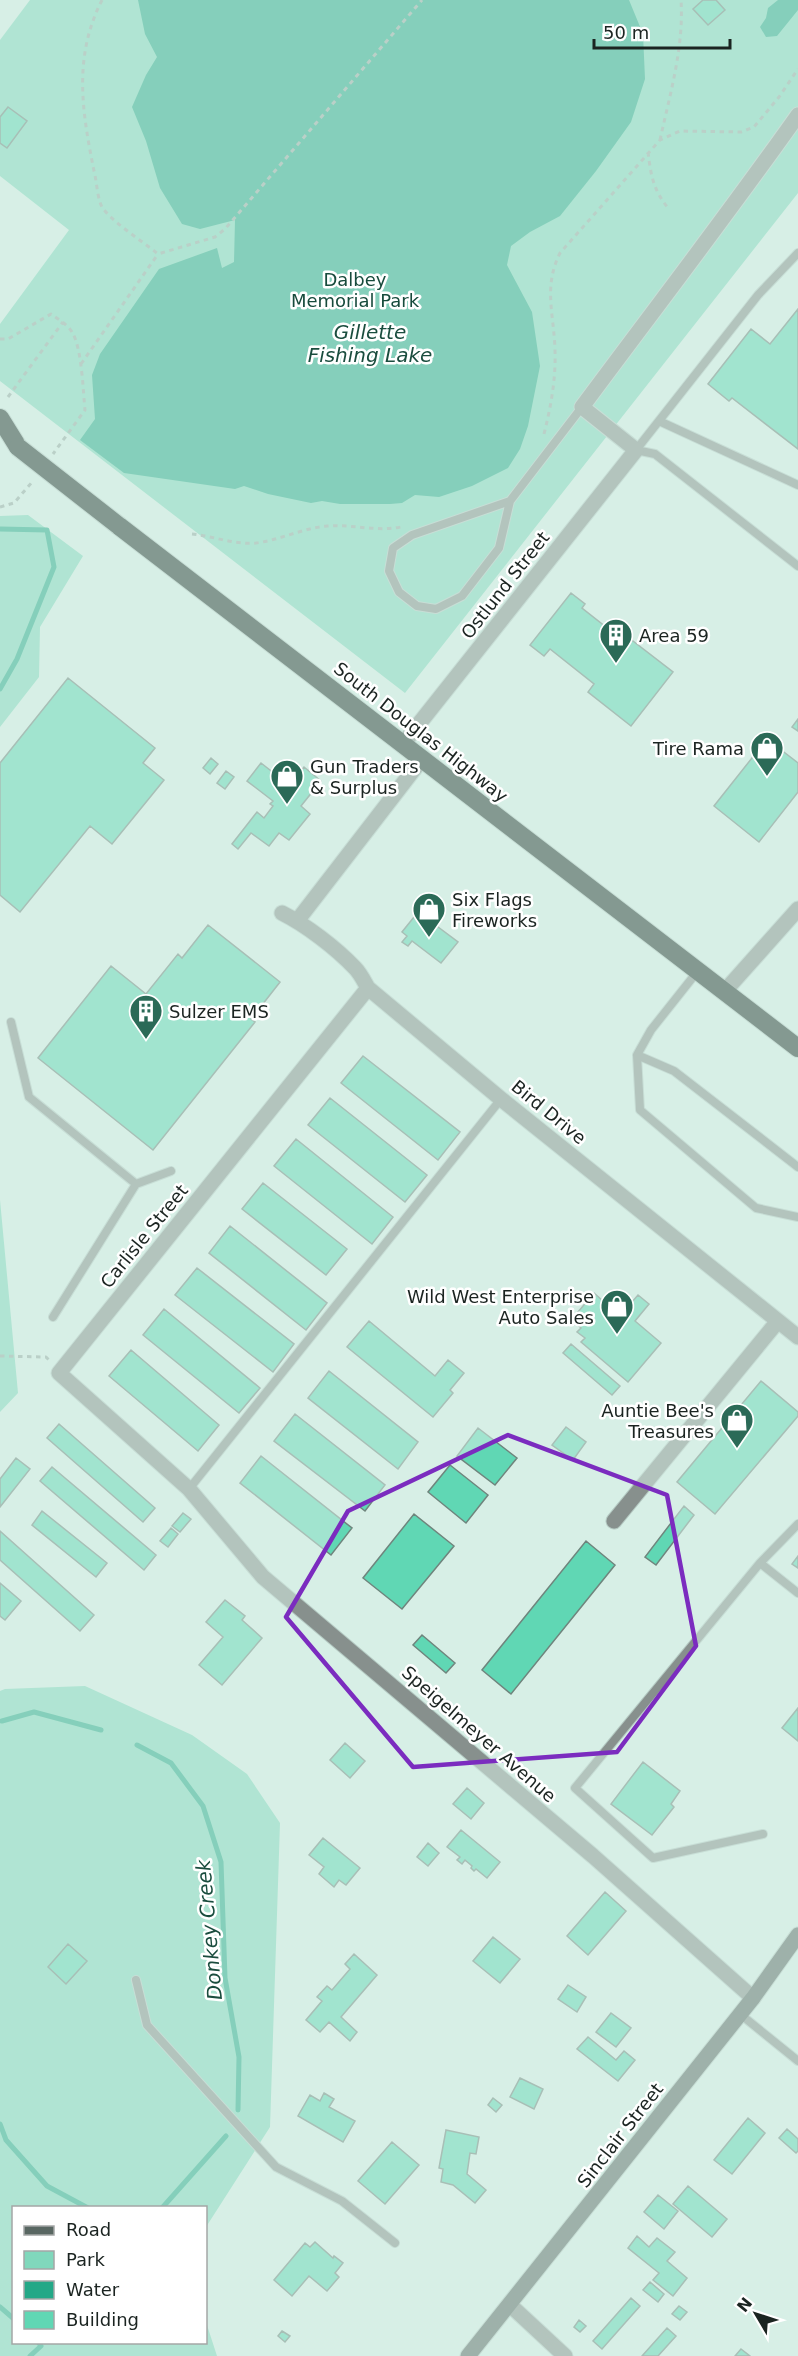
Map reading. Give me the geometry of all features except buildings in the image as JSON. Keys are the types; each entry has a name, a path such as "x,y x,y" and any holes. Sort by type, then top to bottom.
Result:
{"highway":[{"name":"South Douglas Highway","path":"0,418 18,447"},
{"name":"South Douglas Highway","path":"0,441 18,447 798,1048"}],"street":[{"path":"636,450 582,407 642,324 720,224 798,115"},
{"name":"Ostlund Street","path":"403,744 636,450"},
{"path":"297,921 422,759"},
{"path":"724,992 798,909"},
{"name":"Bird Drive","path":"282,913 297,921 357,969 368,988 501,1099 798,1337"},
{"name":"Carlisle Street","path":"59,1373 368,988"},
{"path":"614,1521 778,1321"},
{"path":"59,1373 189,1489"},
{"name":"Speigelmeyer Avenue","path":"189,1489 263,1577 592,1856 753,1998"},
{"name":"Sinclair Street","path":"468,2356 753,1998 798,1935"},
{"path":"510,2305 565,2356"}],"lane":[{"path":"798,253 758,295 636,450 656,454 798,566"},
{"path":"510,501 411,535 393,548 389,571 399,592 417,606 436,609 462,596 499,548 510,501 582,407"},
{"path":"659,421 798,485"},
{"path":"697,972 651,1030 637,1055 640,1110 756,1208 798,1216"},
{"path":"11,1022 29,1097 136,1184"},
{"path":"637,1055 674,1071 798,1167"},
{"path":"189,1489 501,1099"},
{"path":"53,1317 136,1184 171,1171"},
{"path":"763,1834 653,1858 575,1788 760,1563 798,1524"},
{"path":"760,1563 798,1593"},
{"path":"136,1980 147,2025 276,2167 342,2201 395,2243"},
{"path":"740,2014 798,2061"}],"path":[{"path":"102,0 95,14 87,44 81,85 84,118 97,185 103,209 158,254"},
{"path":"81,364 158,254 216,237 225,229 422,0"},
{"path":"660,140 679,47 682,21 681,0"},
{"path":"539,443 552,406 555,351 550,291 552,269 560,253 660,140 680,131 741,132 754,127 798,69"},
{"path":"648,152 656,194 668,208"},
{"path":"0,339 8,339 51,314 73,332 81,364 85,410 50,459"},
{"path":"8,397 63,322"},
{"path":"0,507 15,503 36,477"},
{"path":"192,534 253,543 275,540 324,526 346,525 375,530 410,524"},
{"path":"0,1356 46,1357 59,1373"}],"highlighted area":[{"path":"508,1435 667,1495 696,1646 617,1752 413,1767 286,1617 348,1511"}],"green space":[{"name":"Dalbey Memorial Park","path":"30,0 798,0 798,193 405,693 0,381 0,324 69,230 0,176 0,40"},
{"path":"28,515 83,556 40,627 39,677 0,727 0,516"},
{"path":"0,1200 18,1393 0,1412"},
{"path":"85,1686 192,1735 247,1774 280,1823 270,2127 207,2225 207,2206 12,2206 12,2344 207,2344 207,2325 217,2356 0,2356 0,1691"}],"water":[{"name":"Gillette Fishing Lake","path":"138,0 629,0 643,34 645,79 631,122 560,216 530,232 511,246 507,265 532,312 540,366 528,426 520,449 508,468 472,486 439,497 415,495 402,503 390,504 340,504 322,501 311,503 268,494 244,486 235,489 124,473 80,440 95,419 92,375 100,354 159,269 217,248 222,268 234,262 235,220 200,229 182,224 160,188 146,141 132,107 157,57 145,34"},
{"path":"778,0 798,0 798,10 777,36 766,37 760,27 766,18 768,8"}],"waterway":[{"name":"Donkey Creek","path":"0,529 47,530 54,567 17,659 0,689"},
{"name":"Donkey Creek","path":"2,1721 34,1712 101,1730"},
{"name":"Donkey Creek","path":"137,1745 171,1763 203,1806 221,1862 225,1978 239,2057 238,2110"},
{"name":"Donkey Creek","path":"0,2124 6,2140 47,2186 84,2206"},
{"name":"Donkey Creek","path":"164,2206 226,2136"},
{"path":"0,2307 12,2317"},
{"path":"30,2356 41,2346 40,2344"}],"place":[{"name":"Area 59","path":"616,664"},
{"name":"Tire Rama","path":"767,777"},
{"name":"Gun Traders & Surplus","path":"287,805"},
{"name":"Six Flags Fireworks","path":"429,938"},
{"name":"Sulzer EMS","path":"146,1040"},
{"name":"Wild West Enterprise Auto Sales","path":"617,1335"},
{"name":"Auntie Bee's Treasures","path":"737,1449"}]}
